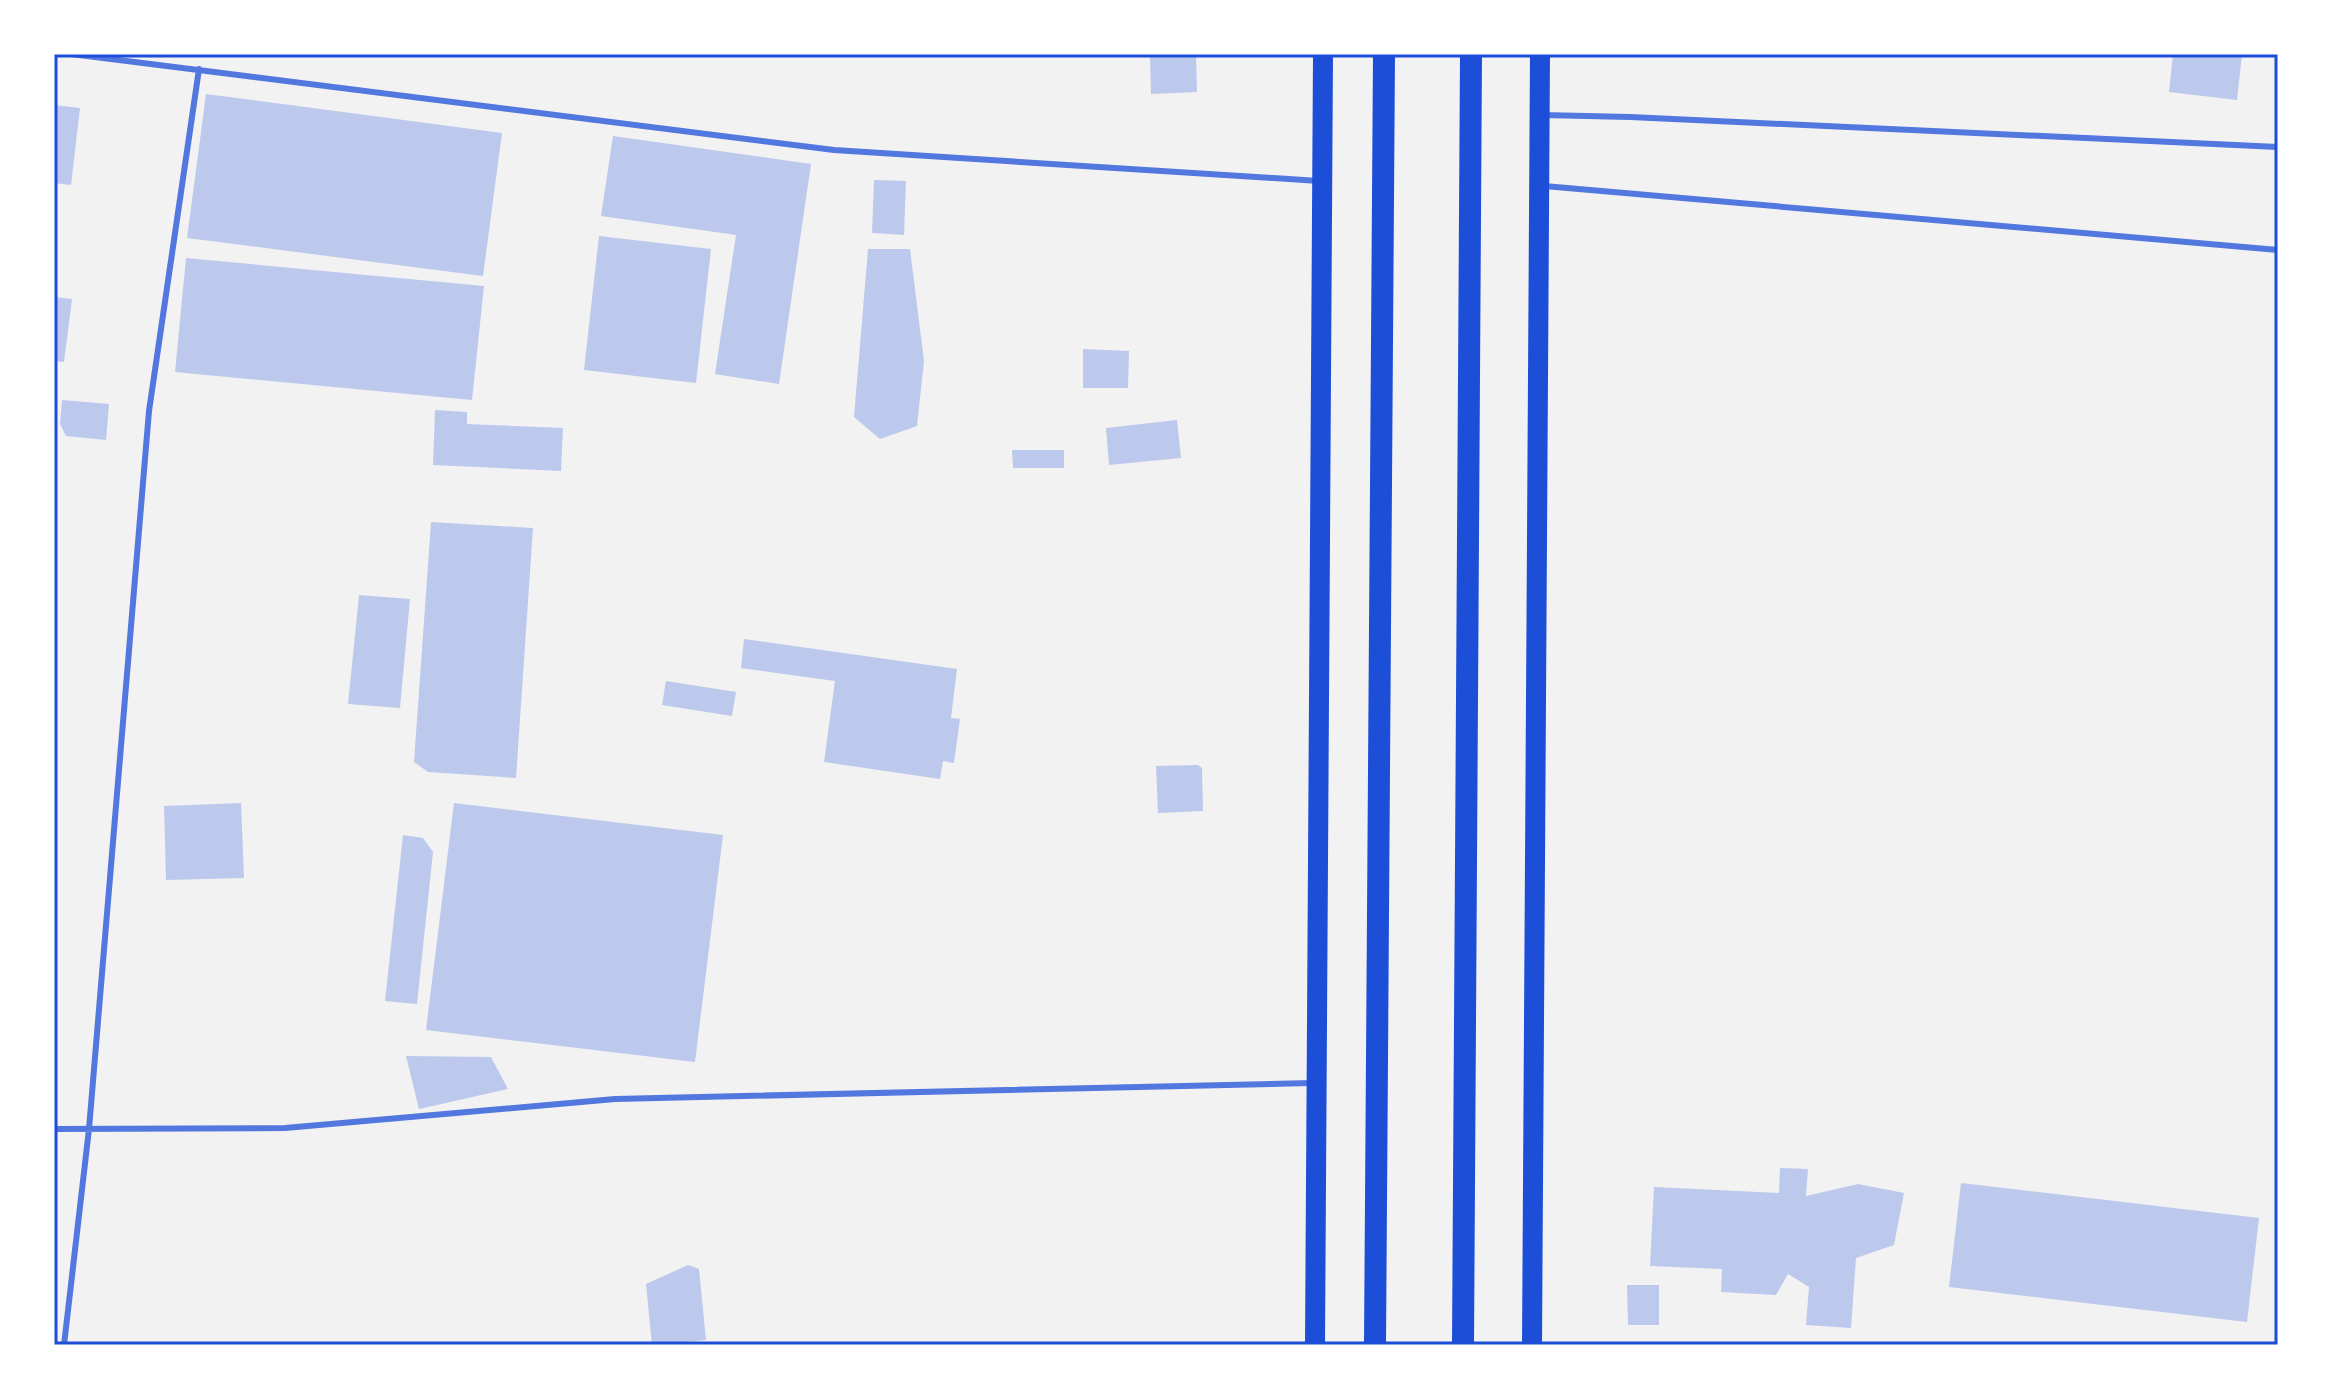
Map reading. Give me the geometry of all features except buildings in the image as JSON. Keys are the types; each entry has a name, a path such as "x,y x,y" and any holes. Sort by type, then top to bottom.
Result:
{"highway":[{"path":"1375,1345 1384,54"},
{"path":"1463,1345 1471,54"}],"main road":[{"path":"1315,1345 1323,54"},
{"path":"1532,1345 1540,54"}],"lane":[{"path":"71,54 834,150 1322,181"},
{"path":"64,1345 89,1129 149,411 199,69"},
{"path":"1540,115 1646,117 2278,147"},
{"path":"1540,186 2278,250"},
{"path":"54,1129 285,1128 615,1099 1316,1083"}]}
